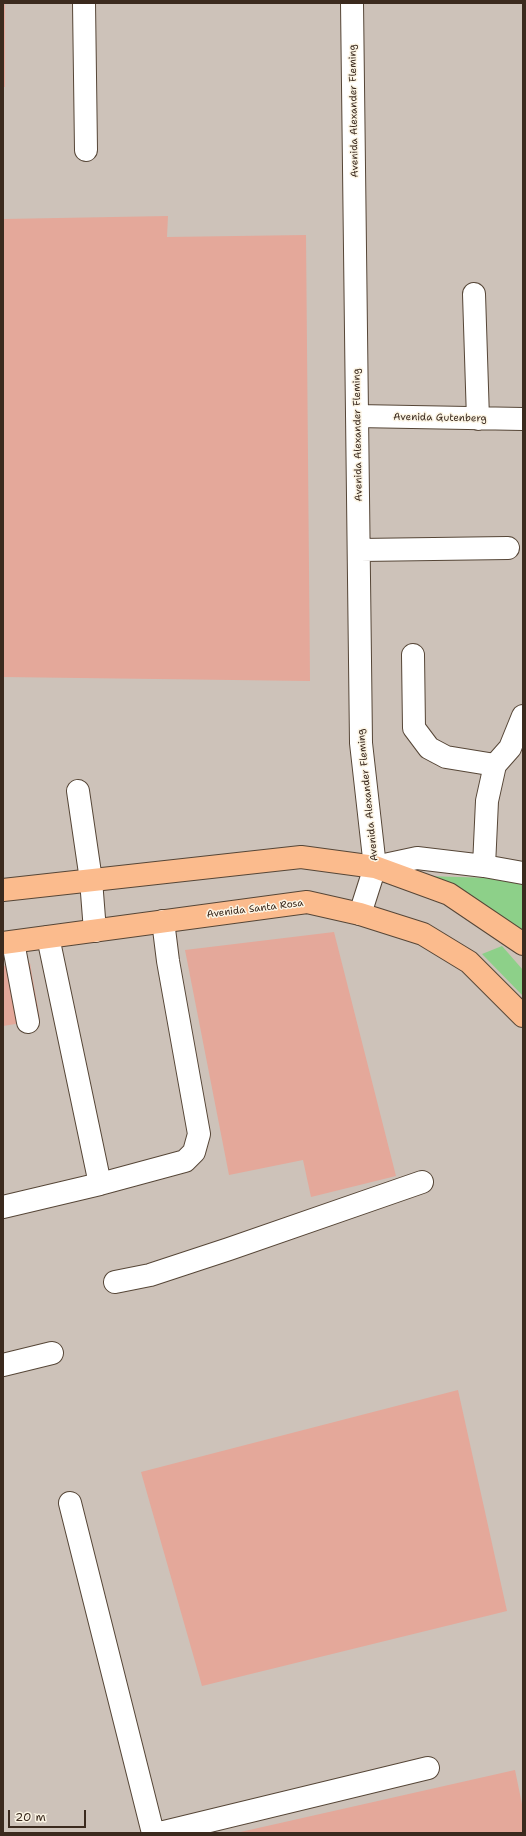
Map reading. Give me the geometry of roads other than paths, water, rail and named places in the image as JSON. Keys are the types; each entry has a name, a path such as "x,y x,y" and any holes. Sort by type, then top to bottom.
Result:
{"main road":[{"path":"3,890 301,856 375,867 449,894 523,944"},
{"name":"Avenida Santa Rosa","path":"8,942 307,902 360,914 423,934 469,962 523,1016"}],"street":[{"path":"84,3 86,150"},
{"name":"Avenida Alexander Fleming","path":"352,3 360,550 361,743 375,867"},
{"path":"474,294 478,419"},
{"name":"Avenida Gutenberg","path":"357,416 478,419 523,418"},
{"path":"360,550 508,548"},
{"path":"413,655 414,728 429,748 446,757 495,765"},
{"path":"484,866 487,801 495,765 510,748 523,716"},
{"path":"78,791 91,880 95,931"},
{"path":"360,914 375,867 417,858 484,866 523,873"},
{"path":"3,1207 100,1184 185,1161 194,1152 199,1134 168,961 163,921"},
{"path":"48,937 100,1184"},
{"path":"8,942 28,1022"},
{"path":"115,1282 150,1275 215,1254 422,1182"},
{"path":"3,1364 52,1353"},
{"path":"70,1503 152,1833"},
{"path":"160,1833 428,1768"}]}
